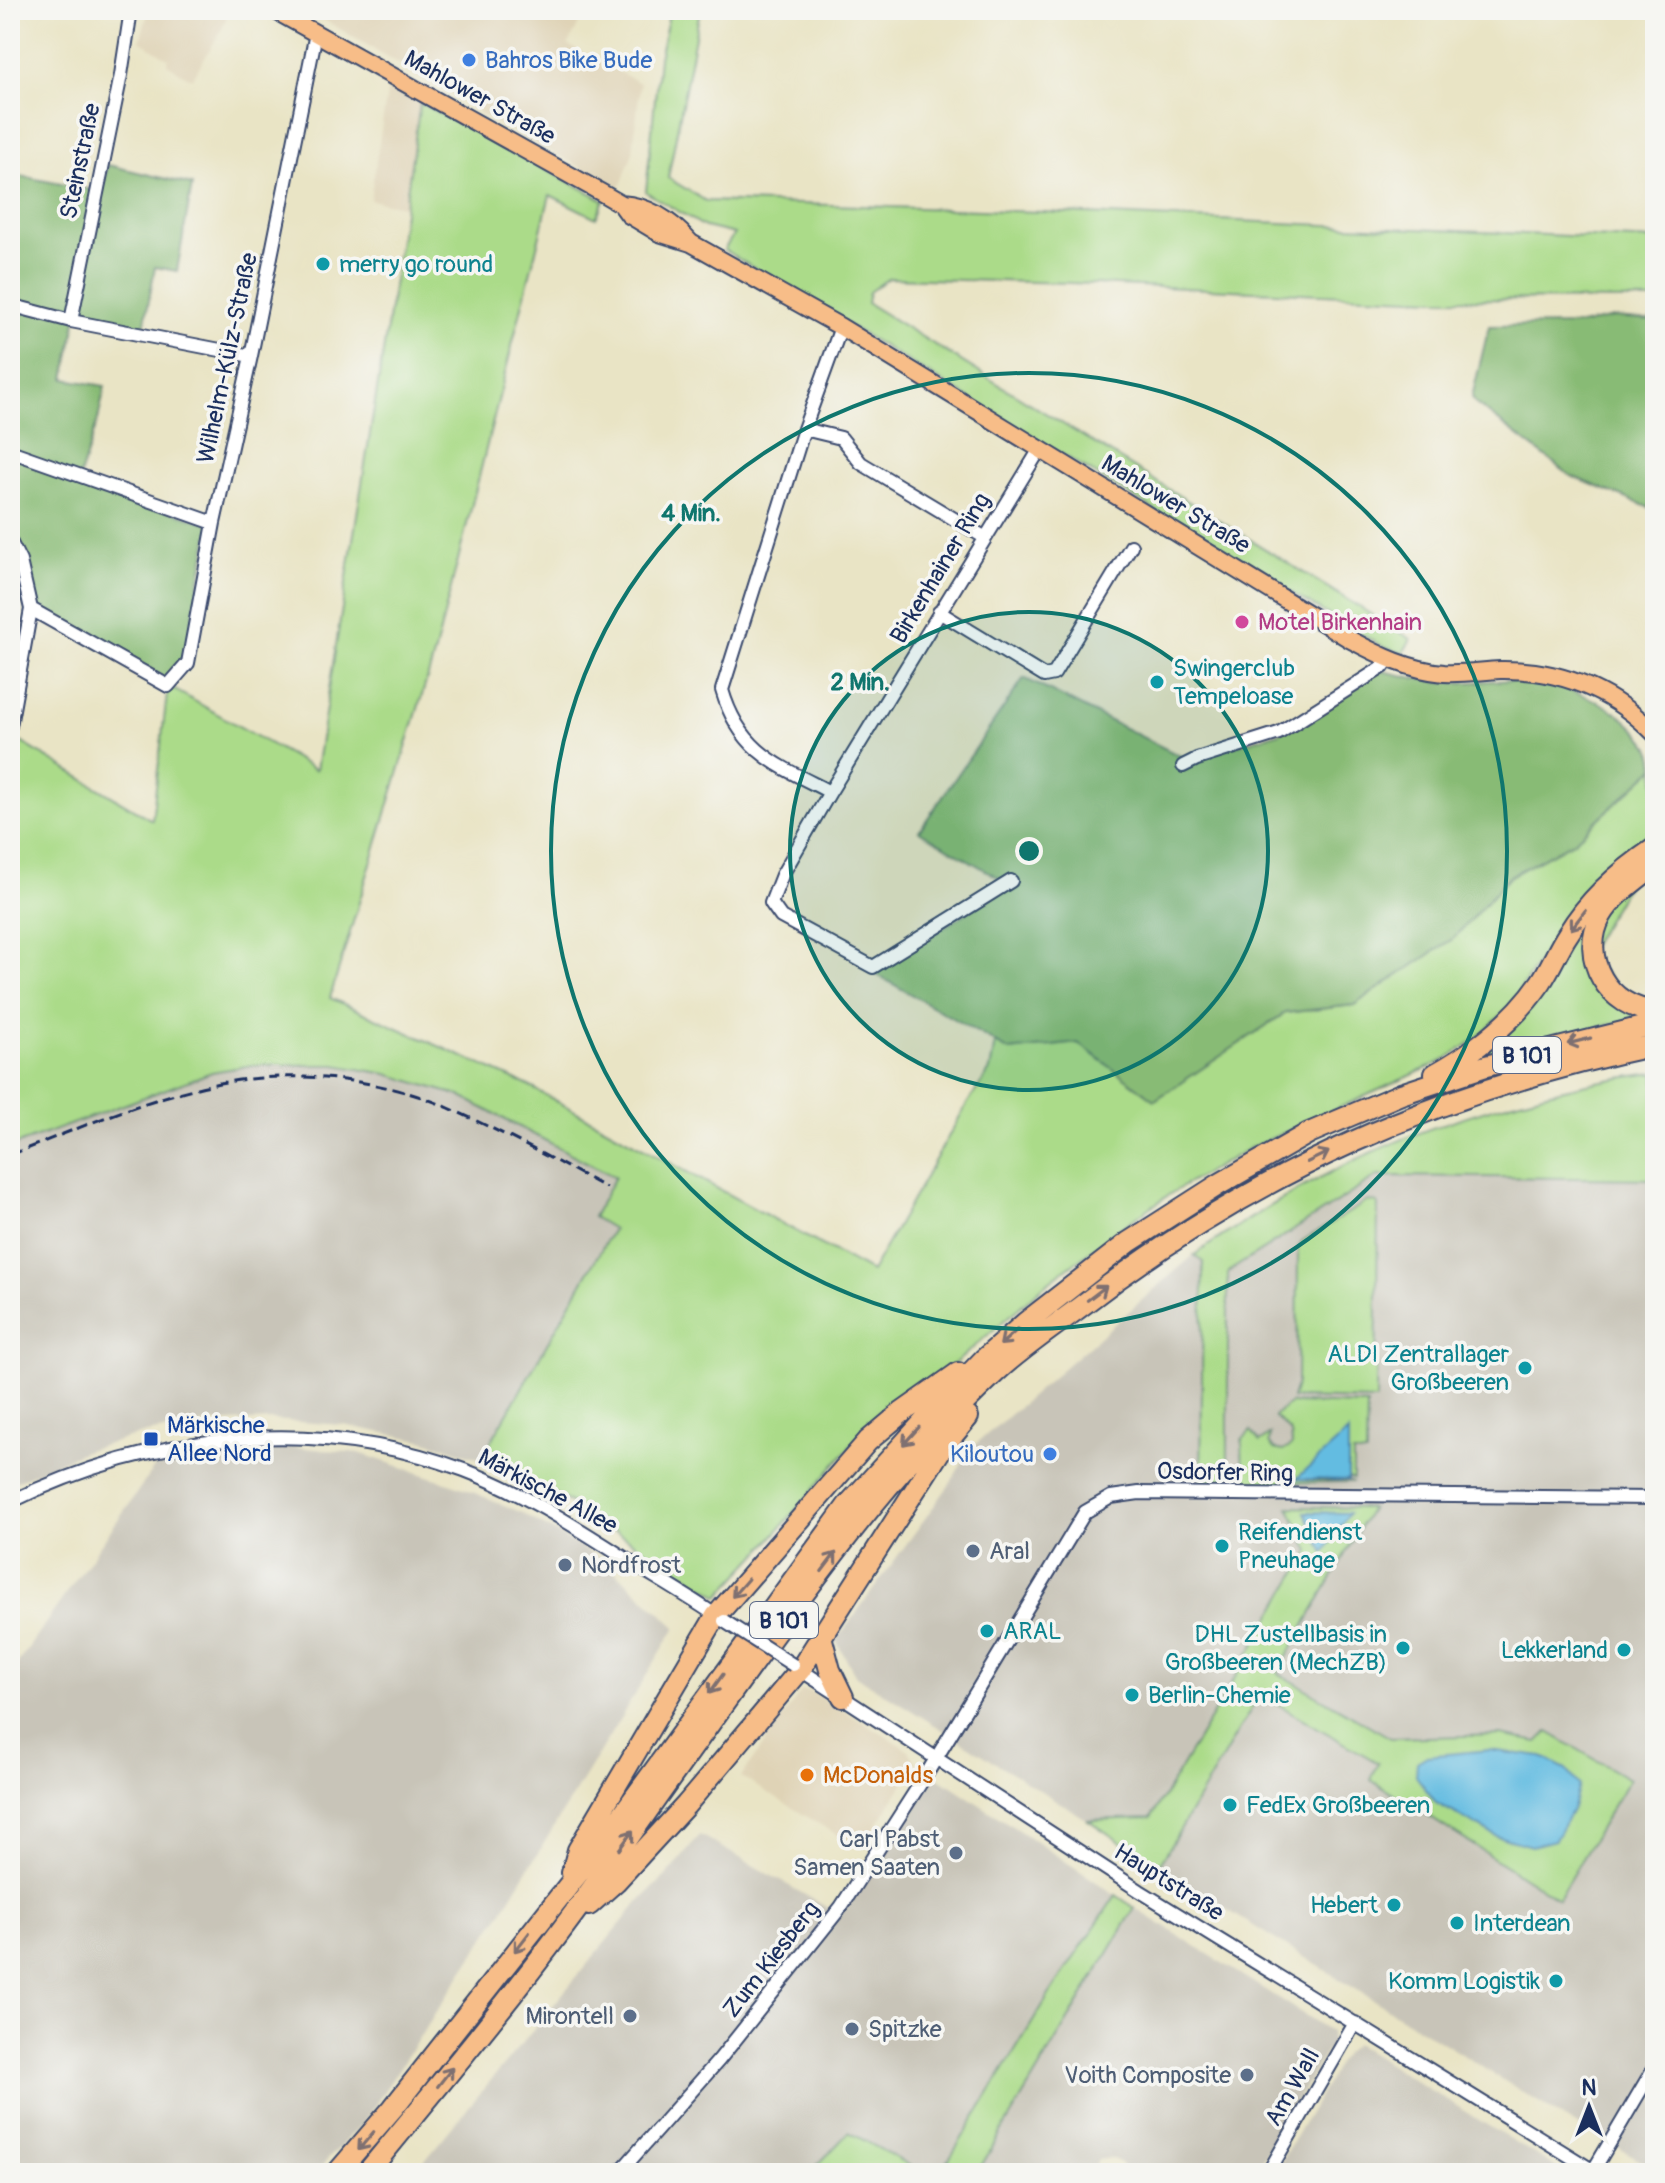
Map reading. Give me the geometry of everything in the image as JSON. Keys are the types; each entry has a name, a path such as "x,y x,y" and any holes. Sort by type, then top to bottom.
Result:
{"highway":[{"path":"1401,1094 1463,1058 1493,1034 1541,982 1569,931 1585,911 1620,874 1655,848"},
{"path":"1655,865 1607,907 1596,928 1593,942 1595,963 1612,993 1636,1009 1655,1011"},
{"name":"B 101","path":"337,2173 393,2108 595,1852 848,1505 984,1359 1025,1323 1129,1242 1183,1206 1309,1133 1401,1094 1535,1052 1655,1024"},
{"name":"B 101","path":"367,2173 564,1926 782,1623 862,1518 939,1429 998,1370 1139,1261 1230,1203 1323,1154 1398,1121 1471,1095 1587,1059 1655,1045"},
{"path":"1587,1059 1614,1060 1655,1055"},
{"path":"564,1926 616,1881 686,1805 821,1636 940,1451 1035,1341"},
{"path":"570,1881 578,1850 720,1618 868,1441 926,1395 984,1359"},
{"path":"821,1636 830,1670 843,1697"}],"main road":[{"name":"Mahlower Straße","path":"274,10 621,204 629,215 659,233 691,243 841,327 1388,660 1444,673 1529,670 1556,674 1607,695 1655,734"}],"street":[{"name":"Steinstraße","path":"71,321 121,75 131,10"},
{"name":"Wilhelm-Külz-Straße","path":"31,609 168,686 188,663 316,33"},
{"path":"10,305 71,321 251,356"},
{"path":"830,792 766,759 748,740 727,707 722,690 804,429 841,327"},
{"path":"804,429 841,438 861,463 984,537"},
{"name":"Birkenhainer Ring","path":"1011,881 873,967 781,917 771,903 782,875 830,792 1040,449"},
{"path":"10,451 214,523"},
{"path":"10,541 20,561 31,609 10,726"},
{"path":"939,612 1044,676 1054,674 1131,546"},
{"path":"1183,766 1279,733 1383,667 1388,660"},
{"name":"Märkische Allee","path":"10,1502 90,1468 168,1447 258,1437 351,1442 415,1455 463,1470 530,1501 720,1618"},
{"name":"Osdorfer Ring","path":"936,1756 1085,1512 1111,1497 1139,1493 1655,1498"},
{"name":"Hauptstraße","path":"720,1618 1140,1891 1595,2172"},
{"name":"Zum Kiesberg","path":"619,2173 729,2047 841,1907 936,1756"},
{"name":"Am Wall","path":"1268,2173 1355,2023"},
{"path":"1595,2172 1655,2066"}],"shaded area":[{"path":"149,10 229,10 222,29 192,79 167,64 169,59 140,41"},
{"path":"307,10 586,10 568,45 640,83 633,152 620,188 478,113 479,110"},
{"path":"388,86 420,103 404,206 370,200"},
{"path":"253,1065 335,1065 387,1074 460,1096 616,1177 613,1228 481,1459 426,1441 343,1425 271,1420 210,1423 146,1433 87,1450 10,1484 10,1147 212,1072"},
{"path":"1378,1176 1655,1179 1655,2168 1571,2122 856,1676 836,1641 950,1484 969,1450 1194,1255 1228,1272"},
{"path":"294,1447 359,1453 461,1487 520,1512 605,1562 676,1627 500,1915 365,2120 315,2173 10,2173 10,1674 154,1468 227,1449"},
{"path":"801,1691 809,1691 908,1750 917,1763 861,1849 741,1777"},
{"path":"935,1775 1116,1895 1049,1995 941,2173 923,2173 850,2132 810,2173 414,2173 638,1903 672,1870 700,1835 840,1915"},
{"path":"1135,1908 1330,2031 1331,2043 1254,2173 1129,2173 1111,2158 1098,2160 1091,2173 977,2173"},
{"path":"1355,2044 1565,2173 1274,2173 1345,2052"}],"green space":[{"path":"670,10 700,10 668,178 706,201 1043,212 1655,240 1655,300 1435,299 889,278 869,292 867,303 1411,639 1403,653 1384,647 1345,625 724,250 734,234 705,227 646,192 659,58"},
{"path":"420,103 604,200 596,218 550,195 433,659 330,998 529,1086 871,1272 967,1104 990,1070 995,1043 1010,1051 1078,1043 1155,1099 1285,1013 1354,1005 1454,938 1510,876 1573,842 1655,768 1655,836 1619,860 1593,885 1569,915 1507,1010 1476,1039 1443,1061 1250,1148 1173,1192 1122,1227 1046,1284 959,1360 861,1434 719,1596 552,1492 481,1459 613,1229 593,1217 615,1177 460,1096 387,1074 335,1065 253,1065 212,1072 10,1147 10,768 14,738 152,820 168,686 316,770"},
{"path":"108,165 192,185 177,271 155,267 144,328 77,316 65,379 105,386 98,420 78,482 211,524 184,661 168,686 10,597 10,174 102,192"},
{"path":"1613,318 1655,321 1655,510 1571,476 1476,404 1472,397 1489,326 1580,325"},
{"path":"1379,670 1437,681 1536,683 1583,695 1612,710 1637,731 1650,748 1655,768 1573,842 1510,876 1454,938 1354,1005 1285,1013 1155,1100 1078,1043 1010,1051 872,972 1011,885 919,831 1024,678 1186,759 1279,733"},
{"path":"1634,874 1587,953 1642,1017 1481,1056 1573,935"},
{"path":"1655,1073 1655,1179 1378,1176 1228,1272 1228,1485 1201,1487 1203,1262 1194,1255 1263,1210 1317,1180 1409,1137 1491,1108 1533,1097"},
{"path":"1368,1201 1378,1203 1376,1400 1292,1398 1297,1382 1298,1248 1302,1241"},
{"path":"1291,1403 1367,1405 1366,1454 1353,1454 1353,1479 1348,1478 1348,1434 1298,1479 1353,1482 1243,1483 1242,1440 1251,1431 1260,1442 1270,1434 1269,1443 1274,1449 1283,1451 1292,1445 1291,1433 1274,1416"},
{"path":"1289,1507 1371,1508 1278,1673 1391,1738 1501,1735 1538,1742 1548,1732 1629,1779 1558,1899 1371,1780 1378,1763 1260,1694 1158,1867 1088,1820 1151,1818 1310,1551"},
{"path":"1116,1895 1135,1908 977,2173 941,2173 1049,1995"},
{"path":"849,2132 923,2173 810,2173"}],"water":[{"path":"1348,1432 1348,1480 1296,1479"},
{"path":"1305,1512 1349,1513 1324,1553"},
{"path":"1489,1750 1542,1757 1566,1769 1579,1785 1573,1808 1555,1840 1532,1846 1496,1836 1436,1803 1416,1776 1417,1762 1427,1756"}],"railway":[{"path":"10,1155 123,1111 193,1089 256,1078 322,1078 388,1088 449,1108 606,1188"}],"place":[{"name":"Bahros Bike Bude","path":"469,60"},
{"name":"merry go round","path":"323,264"},
{"name":"Motel Birkenhain","path":"1242,622"},
{"name":"Swingerclub Tempeloase","path":"1157,682"},
{"name":"ALDI Zentrallager Großbeeren","path":"1525,1368"},
{"name":"Märkische Allee Nord","path":"151,1439"},
{"name":"Kiloutou","path":"1050,1454"},
{"name":"Reifendienst Pneuhage","path":"1222,1546"},
{"name":"Aral","path":"973,1551"},
{"name":"Nordfrost","path":"565,1565"},
{"name":"ARAL","path":"987,1631"},
{"name":"DHL Zustellbasis in Großbeeren (MechZB)","path":"1403,1648"},
{"name":"Lekkerland","path":"1624,1650"},
{"name":"Berlin-Chemie","path":"1132,1695"},
{"name":"McDonalds","path":"807,1775"},
{"name":"FedEx Großbeeren","path":"1230,1805"},
{"name":"Carl Pabst Samen Saaten","path":"956,1853"},
{"name":"Hebert","path":"1394,1905"},
{"name":"Interdean","path":"1457,1923"},
{"name":"Komm Logistik","path":"1556,1981"},
{"name":"Mirontell","path":"630,2016"},
{"name":"Spitzke","path":"852,2029"},
{"name":"Voith Composite","path":"1247,2075"}]}
